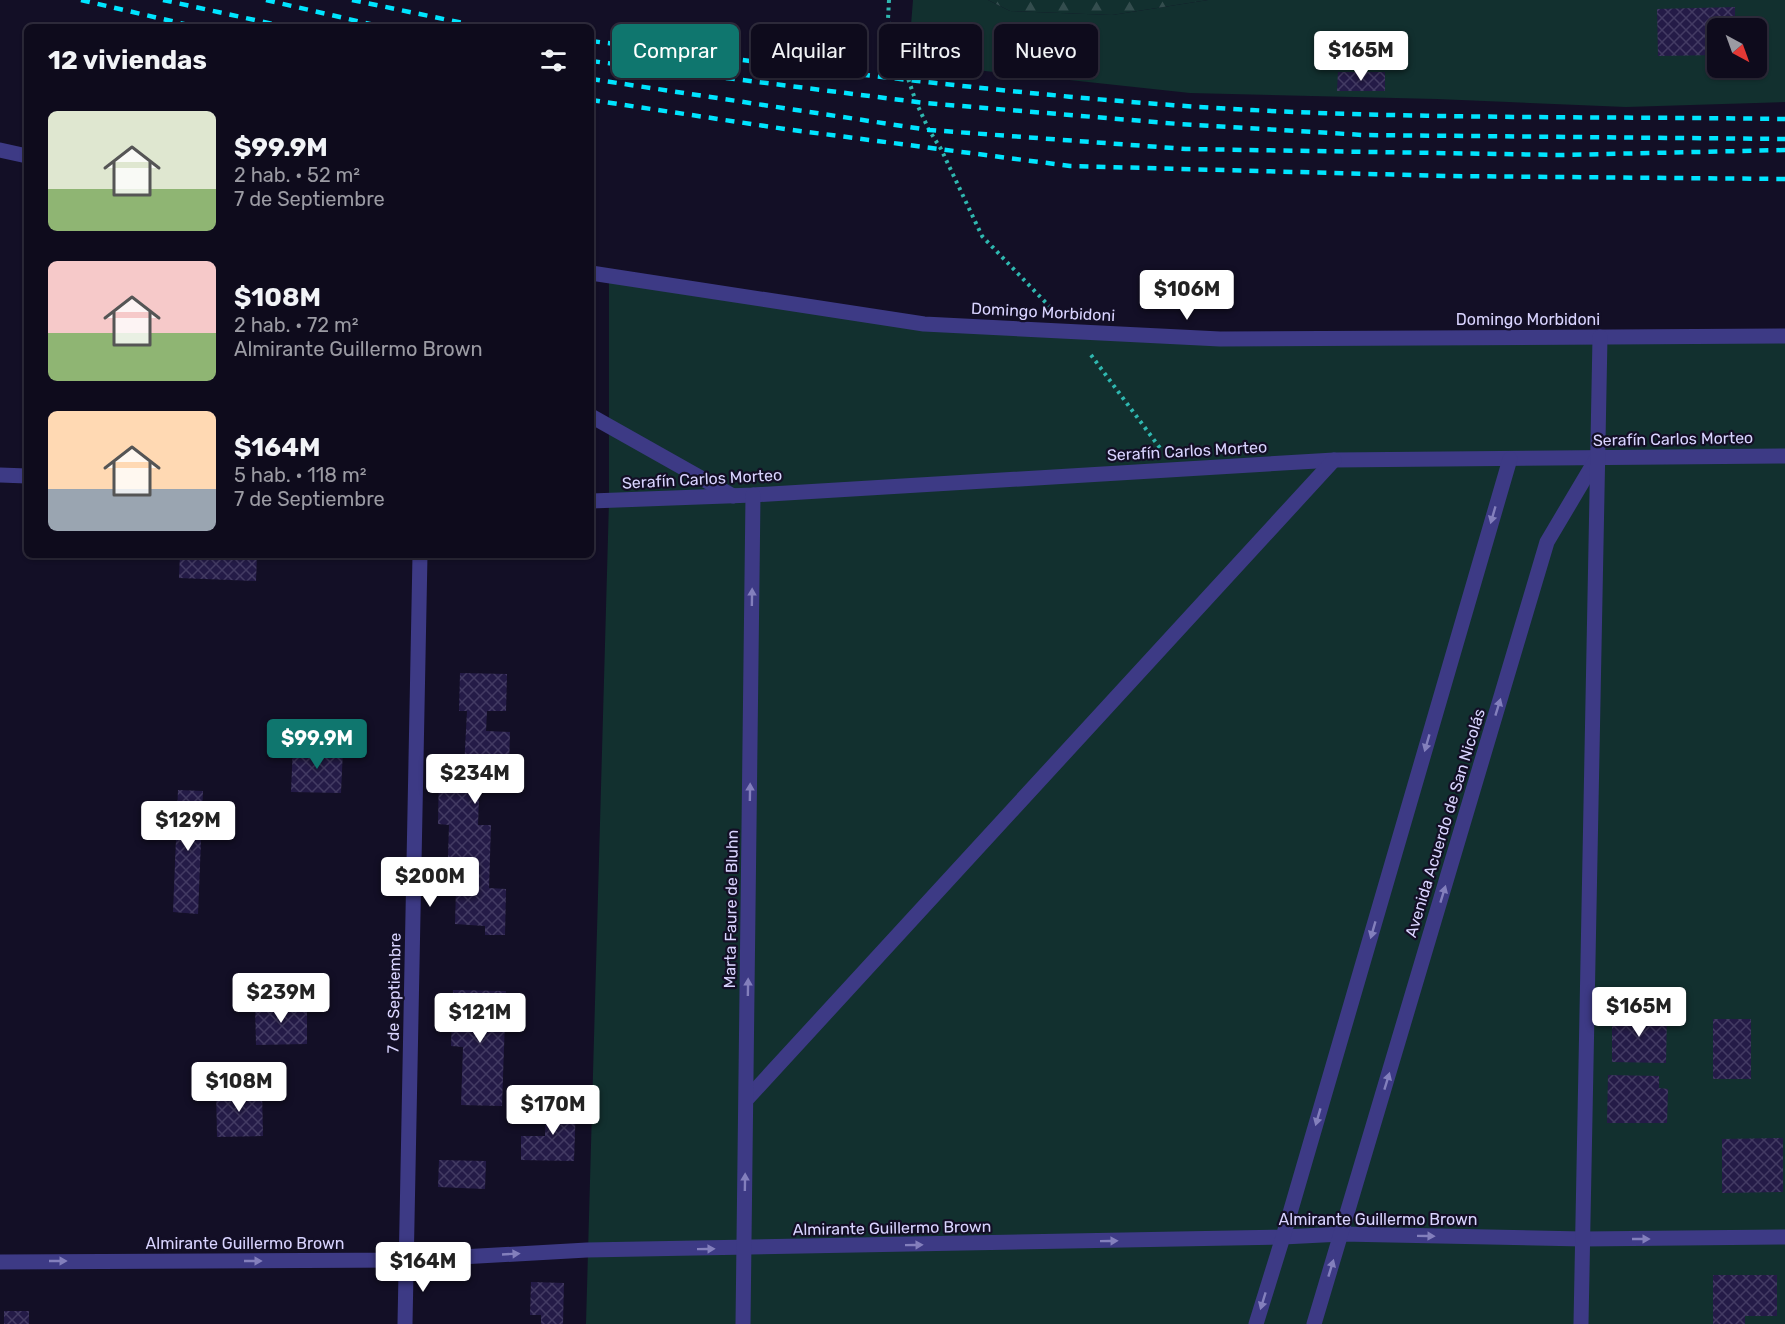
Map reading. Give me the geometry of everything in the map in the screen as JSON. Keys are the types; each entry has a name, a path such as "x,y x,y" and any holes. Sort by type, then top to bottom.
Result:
{"street":[{"path":"0,150 24,155"},
{"name":"Domingo Morbidoni","path":"594,273 924,324 1073,332 1220,339 1785,336"},
{"name":"Avenida Acuerdo de San Nicolás","path":"1314,1324 1547,542 1597,458 1600,337"},
{"path":"594,418 733,496"},
{"name":"Serafín Carlos Morteo","path":"594,501 753,495 1334,460 1785,456"},
{"path":"1581,1324 1597,458"},
{"path":"1256,1324 1510,459"},
{"path":"747,1100 1334,460"},
{"path":"0,475 24,476"},
{"name":"Marta Faure de Bluhn","path":"743,1324 753,495"},
{"name":"7 de Septiembre","path":"405,1324 420,558"},
{"name":"Almirante Guillermo Brown","path":"0,1262 407,1260 587,1250 1342,1234 1583,1239 1785,1238"}],"path":[{"path":"889,0 888,18 916,102 982,236 1073,332 1177,470"}],"green space":[{"path":"913,0 988,0 1010,11 1112,15 1208,0 1785,0 1785,102 1626,107 1437,99 1190,93 1050,78 1098,78 1098,24 994,24 994,72 982,71 982,24 911,24"},
{"path":"988,0 1208,0 1112,15 1010,11"},
{"path":"609,276 924,324 1175,336 1785,336 1785,1324 586,1324 609,501"}],"building":[{"path":"1735,7 1735,18 1707,18 1707,55 1658,56 1657,9"},
{"path":"1338,72 1385,72 1385,91 1337,91"},
{"path":"180,558 257,558 256,581 179,578"},
{"path":"460,673 507,674 506,711 487,711 486,731 510,732 509,770 480,769 478,825 491,825 489,888 506,889 505,935 485,935 485,926 455,924 456,887 447,887 449,825 438,824 439,769 464,769 467,711 459,711"},
{"path":"293,747 343,749 341,793 291,792"},
{"path":"178,790 203,791 198,914 173,912"},
{"path":"453,990 506,991 502,1106 461,1105 463,1047 451,1046"},
{"path":"307,1004 307,1044 256,1045 255,1005"},
{"path":"1612,1014 1667,1015 1666,1063 1612,1062"},
{"path":"1713,1019 1751,1019 1751,1079 1713,1079"},
{"path":"1608,1075 1659,1076 1659,1088 1668,1089 1667,1123 1607,1123"},
{"path":"216,1090 262,1090 263,1136 217,1137"},
{"path":"546,1103 576,1104 574,1161 521,1160 521,1136 545,1136"},
{"path":"1783,1138 1783,1192 1722,1193 1722,1139"},
{"path":"439,1160 486,1161 485,1189 438,1187"},
{"path":"1713,1275 1777,1275 1777,1316 1745,1316 1745,1324 1713,1324"},
{"path":"531,1282 564,1283 563,1324 541,1324 541,1315 530,1315"},
{"path":"4,1311 29,1311 29,1324 4,1324"}],"railway":[{"path":"81,0 184,24"},
{"path":"163,0 273,24"},
{"path":"266,0 370,24"},
{"path":"352,0 468,24"},
{"path":"594,41 953,85 1171,105 1401,115 1785,119"},
{"path":"594,61 925,103 1179,124 1363,135 1785,139"},
{"path":"594,79 929,130 1186,149 1562,155 1785,150"},
{"path":"594,100 785,129 1070,166 1448,176 1785,179"}]}
